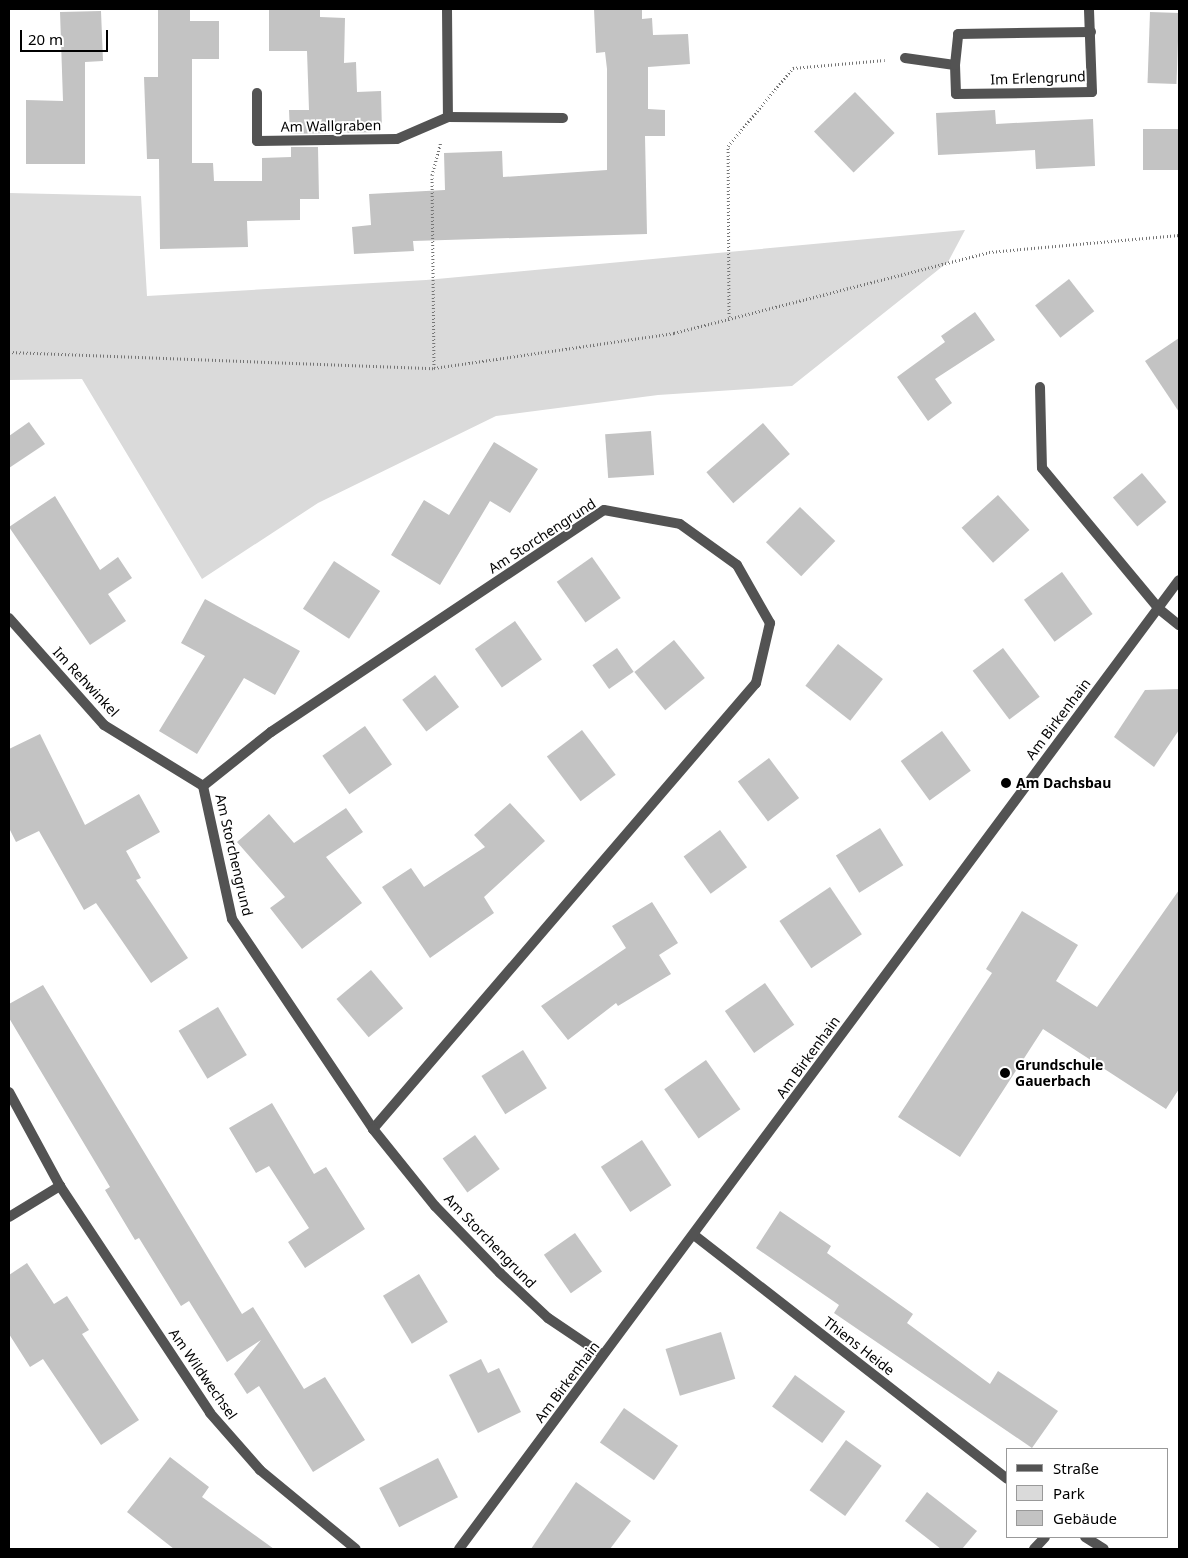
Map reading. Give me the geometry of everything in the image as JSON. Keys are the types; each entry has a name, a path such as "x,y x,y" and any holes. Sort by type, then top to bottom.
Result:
{"street":[{"path":"447,9 448,117"},
{"name":"Im Erlengrund","path":"1089,9 1092,32 1092,92 956,94 955,65 958,34 1092,32"},
{"path":"905,58 955,65"},
{"name":"Am Wallgraben","path":"257,93 257,140 397,139 448,117 563,118"},
{"path":"1040,387 1042,468 1159,609 1179,625"},
{"name":"Am Storchengrund","path":"373,1129 756,683 770,623 737,565 680,524 604,510 271,732 203,786 232,919 373,1129 435,1206 500,1273 548,1318 604,1355"},
{"name":"Am Birkenhain","path":"459,1549 1179,580"},
{"name":"Im Rehwinkel","path":"9,618 104,725 203,786"},
{"name":"Am Wildwechsel","path":"9,1092 60,1186 210,1413 260,1470 356,1549"},
{"path":"9,1217 60,1186"},
{"name":"Thiens Heide","path":"694,1235 1006,1478"},
{"path":"1034,1549 1044,1538"},
{"path":"1087,1538 1104,1549"}],"path":[{"path":"729,316 728,146 793,68 905,58"},
{"path":"434,368 432,175 448,117"},
{"path":"9,352 434,368 674,333 729,316 989,252 1179,235"}],"green space":[{"path":"9,193 141,196 147,296 426,280 965,230 948,262 792,386 658,395 496,416 318,503 202,579 82,379 9,380"}],"building":[{"path":"158,9 190,9 190,21 219,21 219,59 192,59 192,163 213,163 214,181 262,181 262,158 291,157 291,147 318,147 319,199 300,199 300,220 247,221 248,247 160,249 159,159 147,159 144,77 158,77"},
{"path":"269,9 320,9 320,17 345,18 344,63 356,62 357,92 381,91 382,132 290,134 289,110 309,110 307,51 269,51"},
{"path":"594,9 642,9 642,19 652,18 653,35 688,34 690,64 648,67 648,109 665,110 665,136 645,136 647,234 413,241 414,251 354,254 352,227 371,225 369,194 445,190 444,153 502,151 503,177 607,170 607,69 605,52 596,53"},
{"path":"101,11 103,61 85,62 85,164 26,164 26,100 63,101 60,12"},
{"path":"1150,12 1179,13 1177,84 1148,83"},
{"path":"855,92 895,133 854,173 814,132"},
{"path":"995,110 996,124 1093,119 1095,166 1036,169 1035,150 938,155 936,113"},
{"path":"1143,129 1179,129 1179,170 1143,170"},
{"path":"1069,279 1094,311 1060,338 1035,305"},
{"path":"975,312 995,340 935,379 952,403 928,421 897,377 945,342 941,336"},
{"path":"1179,338 1179,412 1145,361"},
{"path":"29,422 45,444 9,468 9,436"},
{"path":"763,423 790,454 733,503 706,472"},
{"path":"651,431 654,475 608,478 605,434"},
{"path":"494,442 538,469 510,513 490,501 440,585 391,555 424,500 449,515"},
{"path":"1142,473 1166,502 1137,527 1113,497"},
{"path":"998,495 1029,530 993,563 962,528"},
{"path":"55,496 100,570 118,557 132,578 108,594 126,621 90,645 9,527"},
{"path":"800,507 835,541 801,576 766,542"},
{"path":"592,557 621,598 585,623 557,582"},
{"path":"334,561 380,591 349,639 303,609"},
{"path":"1062,572 1093,614 1055,642 1024,600"},
{"path":"205,599 300,651 275,695 244,678 197,754 159,731 205,656 181,643"},
{"path":"515,621 542,660 502,688 475,649"},
{"path":"674,640 705,678 665,710 634,672"},
{"path":"838,644 883,679 850,721 805,686"},
{"path":"617,648 634,672 609,689 592,665"},
{"path":"1003,648 1040,697 1009,720 973,671"},
{"path":"435,675 459,707 426,732 402,700"},
{"path":"1179,689 1179,730 1154,767 1114,737 1145,690"},
{"path":"365,726 392,765 349,794 322,756"},
{"path":"582,730 616,775 581,801 547,756"},
{"path":"942,731 971,771 930,801 901,761"},
{"path":"40,734 85,825 139,794 160,832 126,851 141,878 136,880 188,958 151,983 96,903 84,910 39,831 16,842 9,828 9,749"},
{"path":"769,758 799,798 768,821 738,781"},
{"path":"510,803 545,841 484,897 494,913 430,958 382,887 411,868 424,887 485,847 474,835"},
{"path":"346,808 363,832 326,857 362,903 302,949 270,908 285,897 237,842 269,814 294,843"},
{"path":"880,828 903,865 859,893 836,856"},
{"path":"720,830 747,867 711,894 684,856"},
{"path":"830,887 862,934 811,968 779,921"},
{"path":"1179,890 1179,1089 1166,1109 1043,1029 960,1157 898,1117 992,973 986,969 1022,911 1078,945 1056,981 1097,1007"},
{"path":"652,902 678,943 659,955 671,974 618,1006 616,1003 568,1040 541,1006 626,948 612,926"},
{"path":"371,970 403,1008 369,1037 337,999"},
{"path":"765,983 794,1025 754,1053 725,1011"},
{"path":"43,985 242,1314 253,1307 304,1389 325,1377 365,1440 313,1472 259,1386 247,1394 234,1374 261,1340 227,1362 189,1301 181,1306 139,1238 135,1240 105,1190 110,1187 9,1018 9,1004"},
{"path":"218,1007 247,1055 207,1079 179,1031"},
{"path":"523,1050 547,1088 505,1114 481,1076"},
{"path":"706,1060 740,1109 699,1138 664,1089"},
{"path":"272,1103 314,1174 326,1167 365,1229 305,1268 288,1242 309,1228 269,1166 256,1173 229,1128"},
{"path":"475,1135 500,1169 467,1192 443,1159"},
{"path":"642,1140 671,1185 630,1212 601,1167"},
{"path":"780,1211 831,1246 827,1253 913,1314 907,1323 990,1384 998,1371 1058,1411 1032,1448 834,1313 839,1305 756,1248"},
{"path":"575,1233 602,1272 571,1293 544,1255"},
{"path":"27,1263 54,1304 67,1296 89,1330 82,1334 139,1420 101,1445 43,1359 30,1367 9,1334 9,1275"},
{"path":"419,1274 448,1322 412,1344 383,1296"},
{"path":"721,1332 735,1379 680,1396 666,1349"},
{"path":"481,1359 488,1373 499,1368 521,1412 478,1433 449,1375"},
{"path":"795,1375 845,1411 822,1443 772,1407"},
{"path":"624,1408 678,1446 654,1480 600,1442"},
{"path":"846,1440 882,1466 845,1516 810,1490"},
{"path":"170,1457 209,1487 202,1497 274,1549 174,1549 127,1512"},
{"path":"438,1458 458,1497 399,1527 379,1488"},
{"path":"576,1482 631,1521 610,1549 531,1549"},
{"path":"927,1492 977,1531 962,1549 941,1549 905,1521"}],"place":[{"name":"Am Dachsbau","path":"1006,783"},
{"name":"Grundschule Gauerbach","path":"1005,1073"}]}
